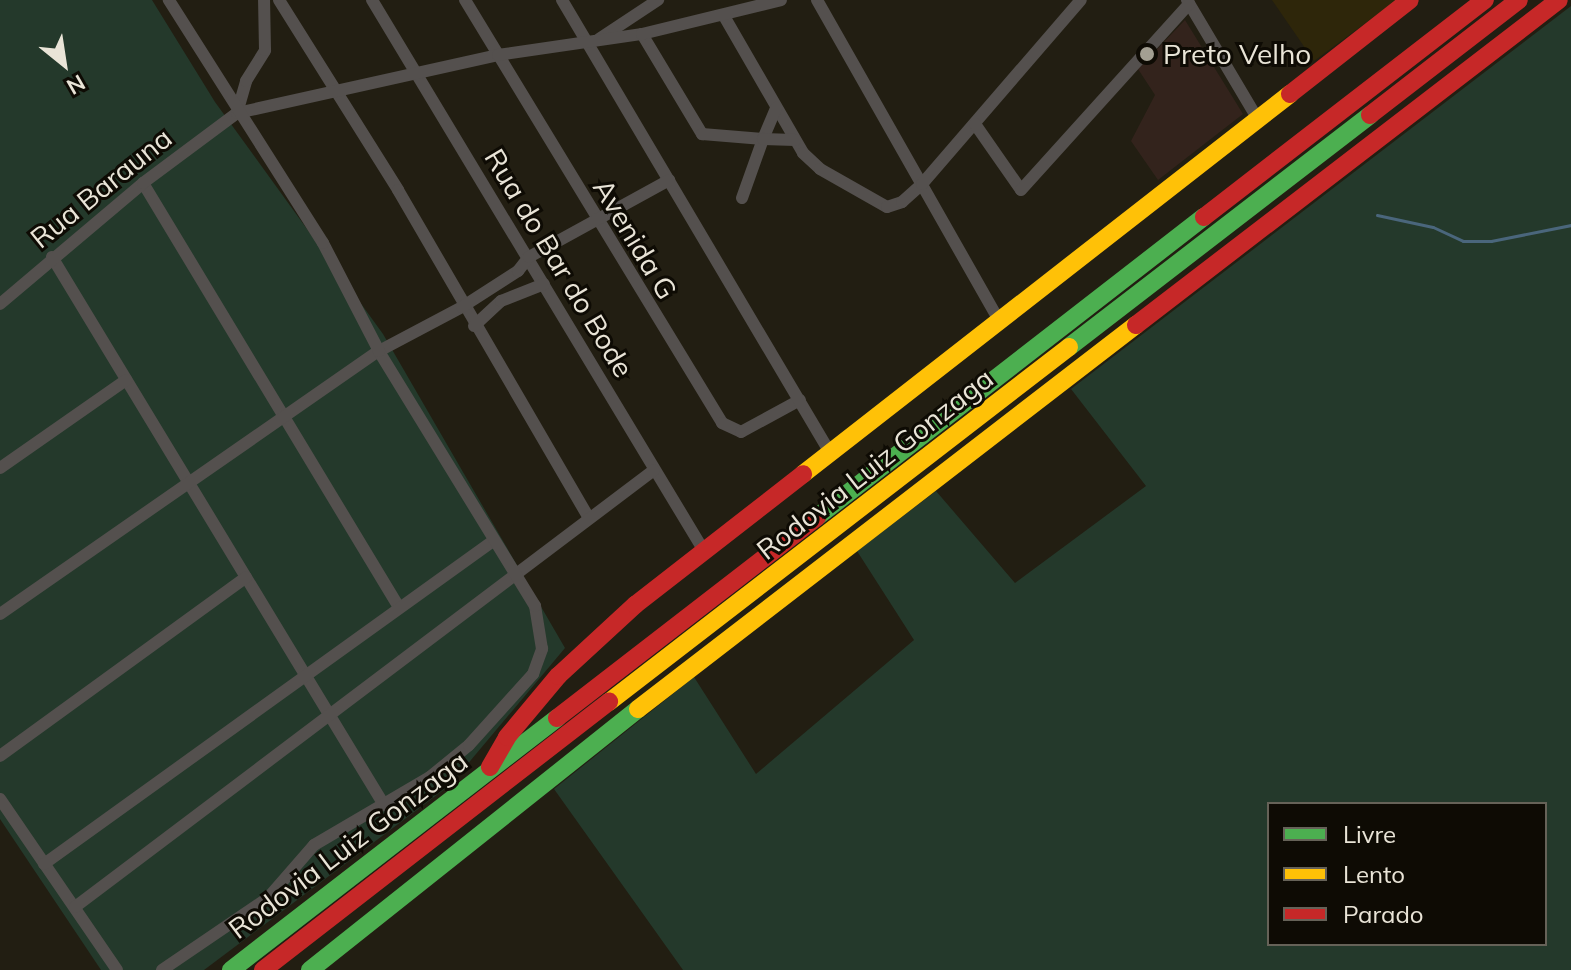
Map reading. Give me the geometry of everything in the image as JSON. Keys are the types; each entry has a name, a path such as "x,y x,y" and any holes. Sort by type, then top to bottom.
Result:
{"main road":[{"path":"485,777 507,737 583,650 829,451 1410,0"},
{"name":"Rodovia Luiz Gonzaga","path":"231,970 485,777 1485,0"},
{"name":"Rodovia Luiz Gonzaga","path":"263,970 1519,0"},
{"path":"310,970 682,675 1559,0"}],"street":[{"path":"162,970 268,898 314,845 384,805 469,745 538,667 542,649 535,606 379,351 323,243 237,113 169,0"},
{"path":"237,113 246,81 265,50 264,0"},
{"path":"279,0 337,91 588,517"},
{"name":"Rua do Bar do Bode","path":"372,0 704,551"},
{"name":"Avenida G","path":"465,0 596,220 727,428 741,432 800,400"},
{"path":"562,0 592,42 669,180 829,451"},
{"path":"592,42 658,0"},
{"path":"237,113 498,55 642,34 724,16 748,5 781,0"},
{"path":"817,0 998,319"},
{"path":"724,16 795,140 820,169 887,207 902,202 922,184 1081,0"},
{"path":"975,124 1021,190 1188,2 1257,118"},
{"path":"642,34 702,134 795,140"},
{"path":"742,198 776,108"},
{"name":"Rua Barauna","path":"0,304 143,183 237,113"},
{"path":"0,614 188,479 379,351 462,307 511,276 529,257 669,180"},
{"path":"143,183 399,608"},
{"path":"52,257 384,805"},
{"path":"474,326 501,301 544,284"},
{"path":"0,468 126,380"},
{"path":"75,907 514,572 654,470"},
{"path":"44,864 493,541"},
{"path":"0,756 246,577"},
{"path":"0,799 117,970"}],"shaded area":[{"path":"1272,0 1397,0 1314,61"},
{"path":"1185,20 1243,114 1158,180 1131,141 1155,95 1138,69"}],"green space":[{"path":"0,0 152,0 215,102 383,334 565,648 450,785 204,970 101,970 0,819"},
{"path":"1571,6 1571,970 683,970 554,789 694,677 756,774 914,640 857,551 936,491 1015,583 1146,486 1071,389"}],"waterway":[{"path":"1377,215 1433,227 1463,241 1491,241 1571,225"}],"traffic: fast":[{"path":"1069,347 1370,115"},
{"path":"817,517 1204,217"},
{"path":"310,970 638,709"},
{"path":"231,970 557,718"}],"traffic: slow":[{"path":"803,474 1290,94"},
{"path":"638,709 1136,325"},
{"path":"609,702 1069,347"}],"traffic: jam":[{"path":"1290,94 1410,0"},
{"path":"1204,217 1485,0"},
{"path":"1370,115 1519,0"},
{"path":"1136,325 1559,0"},
{"path":"490,767 507,737 558,676 635,605 803,474"},
{"path":"557,718 817,517"},
{"path":"263,970 609,702"}],"place":[{"name":"Preto Velho","path":"1147,54"}]}
